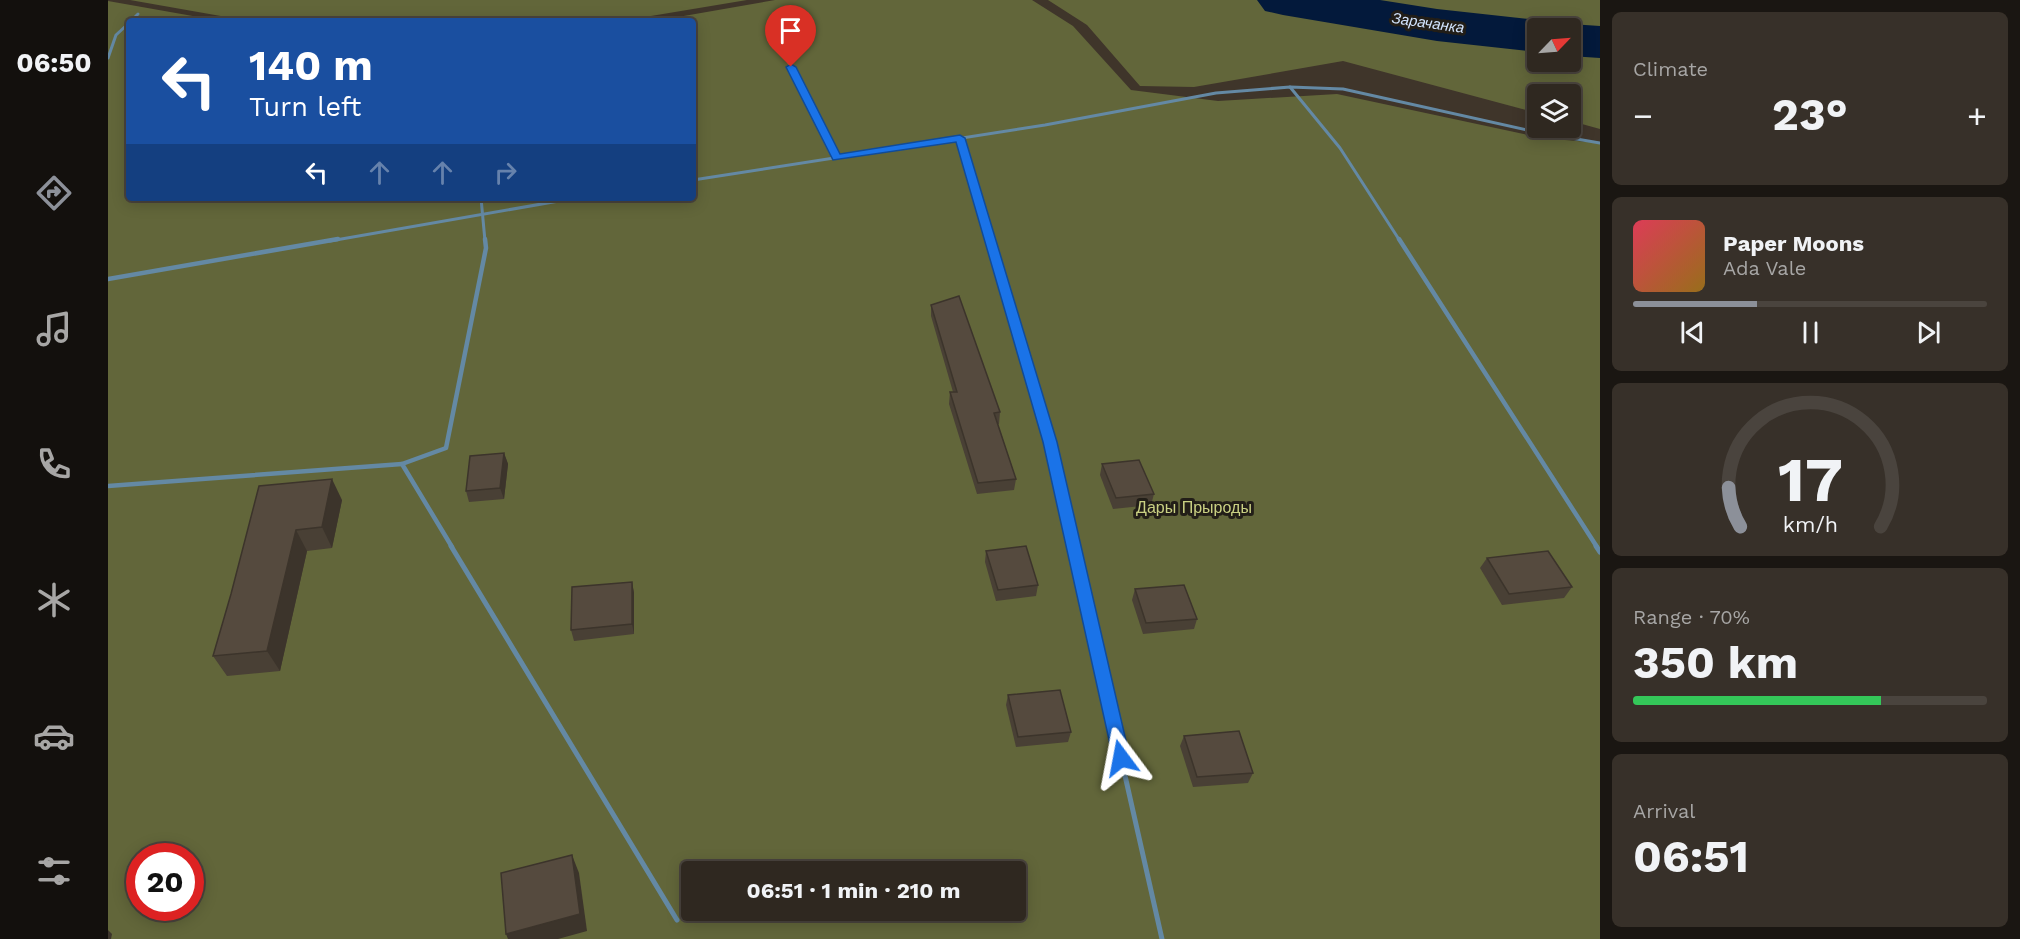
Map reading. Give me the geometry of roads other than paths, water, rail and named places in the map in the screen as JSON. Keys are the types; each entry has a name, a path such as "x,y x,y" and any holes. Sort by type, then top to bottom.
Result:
{"lane":[{"path":"134,18 138,14"},
{"path":"108,58 116,35 126,26"},
{"path":"782,49 837,158"},
{"path":"696,180 1045,125 1216,93 1290,87 1343,89 1536,132 1600,143"},
{"path":"1290,87 1340,148 1600,552"},
{"path":"960,138 1050,442 1162,939"},
{"path":"108,486 402,464 446,448 486,248 481,201"},
{"path":"108,279 556,201"},
{"path":"402,464 677,920"}],"waterway":[{"name":"Зарачанка","path":"1283,0 1437,25 1527,35"},
{"name":"Зарачанка","path":"1581,41 1600,42"}],"park label":[{"name":"Дары Прыроды","path":"1194,507"}]}
